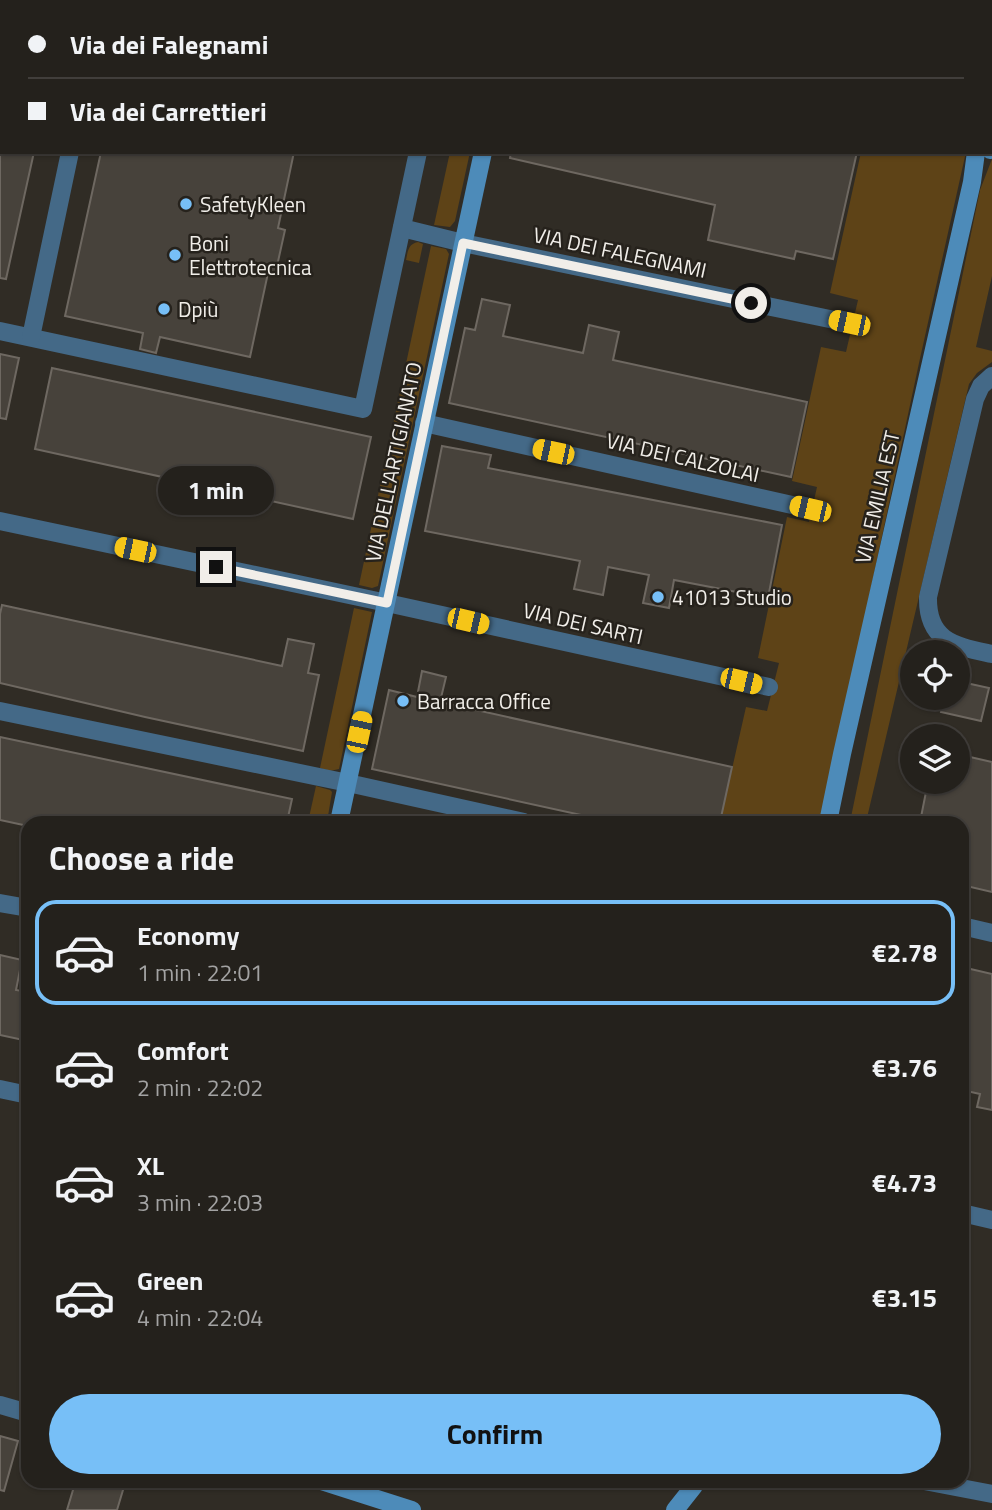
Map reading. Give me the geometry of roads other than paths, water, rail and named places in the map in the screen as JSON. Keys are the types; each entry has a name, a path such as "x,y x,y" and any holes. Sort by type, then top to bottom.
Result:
{"street":[{"path":"31,337 70,154"},
{"path":"0,331 363,409 418,154"},
{"name":"VIA DELL'ARTIGIANATO","path":"340,816 482,154"},
{"name":"VIA EMILIA EST","path":"829,816 972,182 976,154"},
{"name":"VIA EMILIA EST","path":"972,182 989,154"},
{"name":"VIA DEI FALEGNAMI","path":"402,228 849,323"},
{"path":"992,376 981,386 975,399 928,608 935,627 949,643 992,654"},
{"name":"VIA DEI CALZOLAI","path":"424,423 810,509"},
{"name":"VIA DEI SARTI","path":"0,521 769,687"},
{"path":"0,711 497,816"},
{"path":"0,903 21,907"},
{"path":"969,928 992,933"},
{"path":"0,1089 21,1094"},
{"path":"969,1215 992,1220"},
{"path":"0,1405 21,1411"},
{"path":"343,1488 412,1510"},
{"path":"675,1510 691,1488"},
{"path":"689,1510 694,1488"},
{"path":"961,1488 992,1494"}],"place":[{"name":"SafetyKleen","path":"186,204"},
{"name":"Boni Elettrotecnica","path":"175,255"},
{"name":"Dpiù","path":"164,309"},
{"name":"41013 Studio","path":"658,597"},
{"name":"Barracca Office","path":"403,701"}]}
